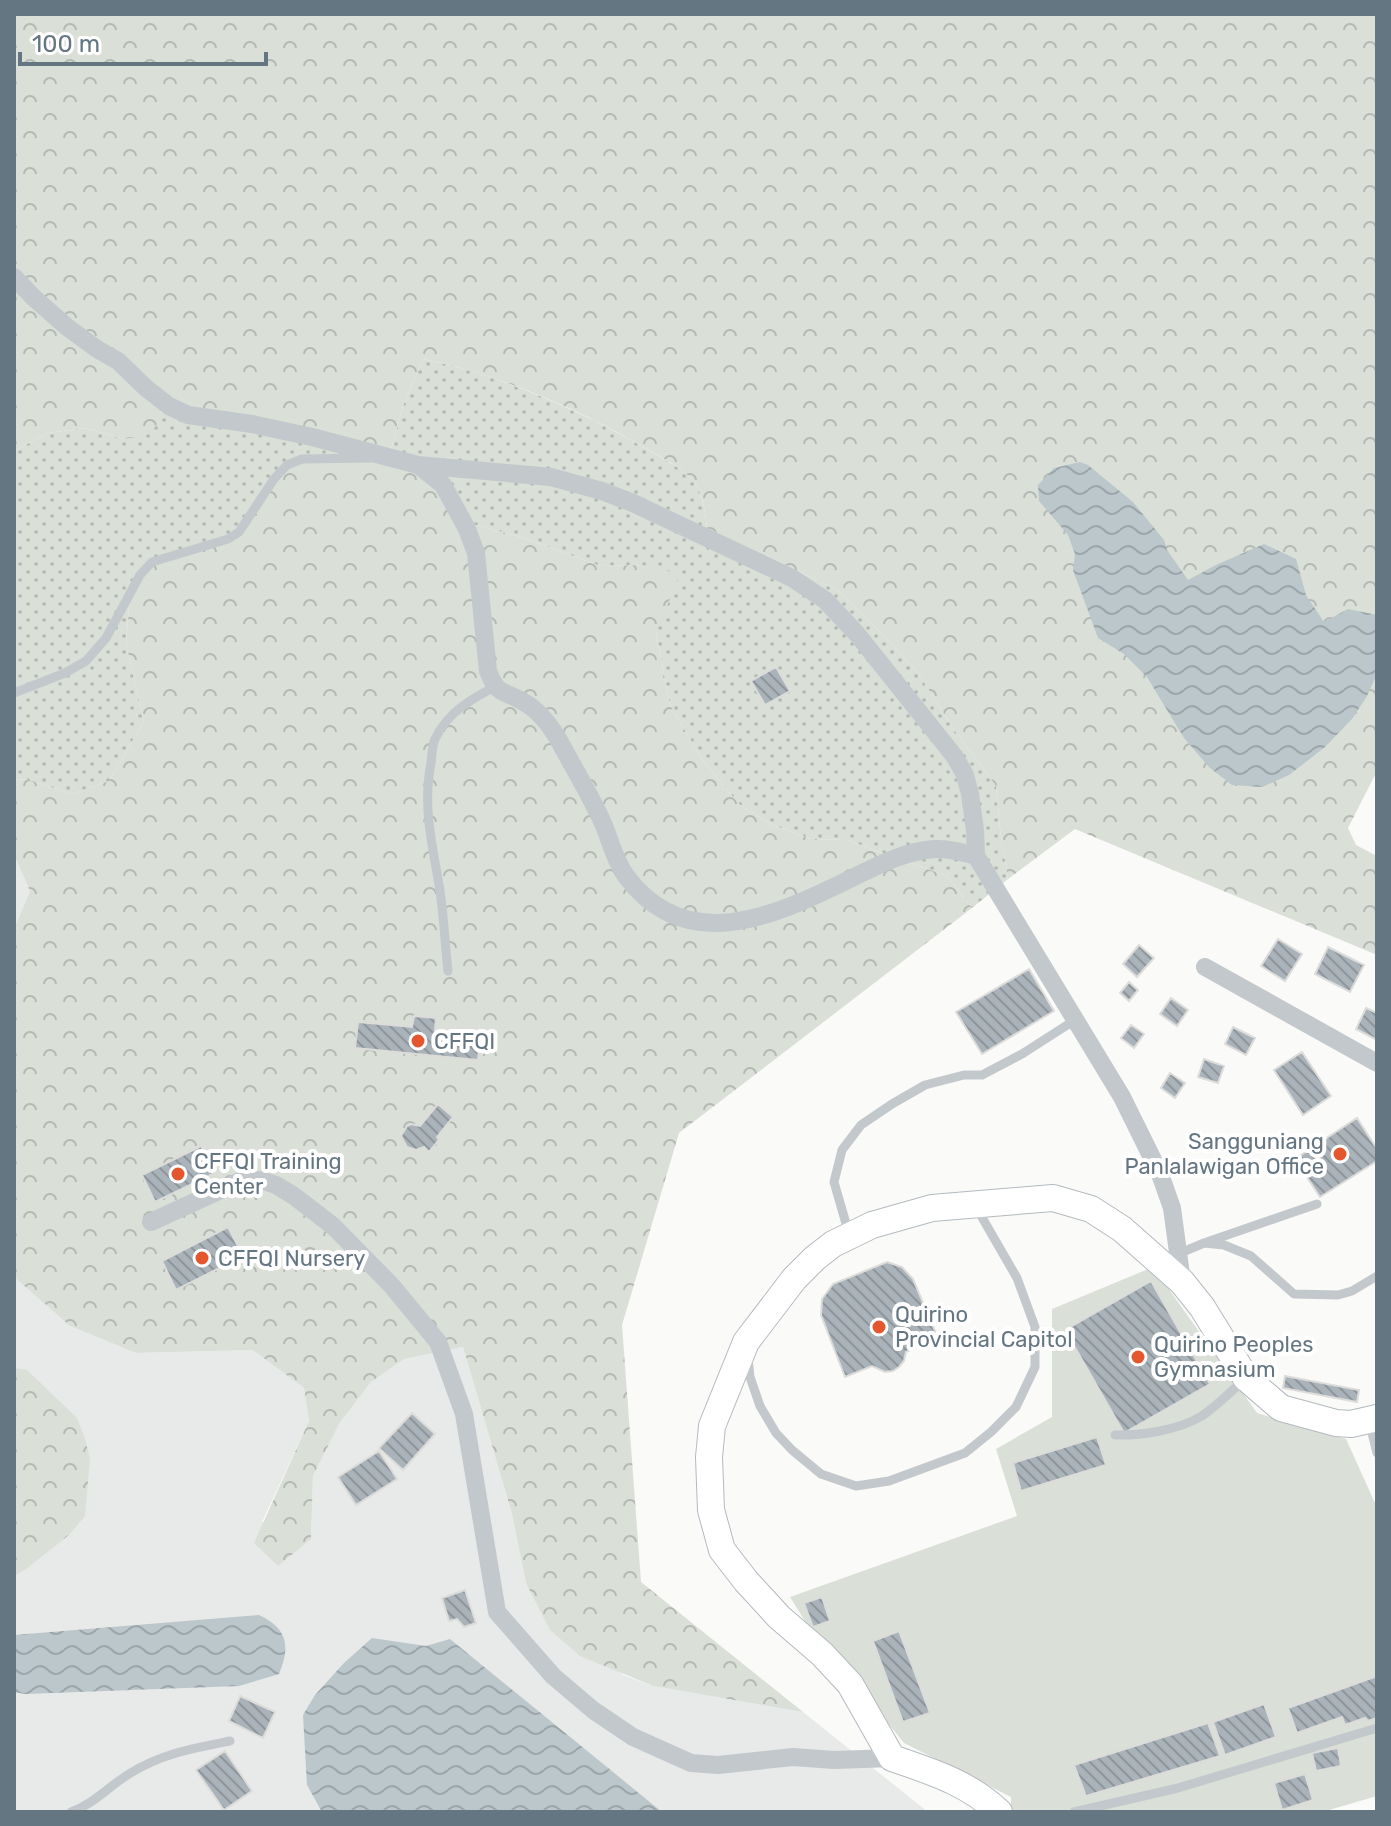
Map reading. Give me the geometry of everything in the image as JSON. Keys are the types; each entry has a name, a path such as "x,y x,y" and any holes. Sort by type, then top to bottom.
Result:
{"street":[{"path":"14,277 67,327 118,361 169,406 188,415 252,424 418,465 551,477 602,491 792,578 825,600 857,634 955,757 965,775 975,830 976,856 1122,1097 1160,1174 1172,1208 1182,1282"},
{"path":"418,465 443,485 476,553 488,671 494,687 522,701 541,716 560,742 601,818 623,873 646,897 675,916 702,924 729,923 780,911 897,857 936,849 958,850 976,856"},
{"path":"1205,967 1377,1063"},
{"path":"151,1222 238,1182 261,1180 294,1196 333,1226 392,1286 438,1342 464,1414 497,1612 553,1676 593,1710 633,1737 691,1763 718,1765 793,1757 834,1760 892,1758 951,1779 999,1812"},
{"path":"892,1758 850,1684 822,1654 779,1617 722,1550 711,1510 709,1457 712,1426 746,1342 794,1279 833,1244 872,1225 932,1208 1053,1198 1091,1209 1122,1229 1182,1282 1202,1307 1246,1378 1281,1408 1336,1423 1351,1424 1373,1419"}],"lane":[{"path":"14,693 65,673 86,661 106,638 140,575 152,562 228,539 239,532 274,479 287,465 302,459 389,457"},
{"path":"448,971 440,891 431,845 427,783 435,740 446,722 465,703 494,687"},
{"path":"850,1236 834,1182 842,1150 861,1125 925,1085 964,1075 982,1075 1075,1020"},
{"path":"746,1342 750,1377 760,1406 776,1433 821,1474 856,1486 889,1481 965,1453 1016,1407 1035,1367 1035,1327 1017,1278 974,1204"},
{"path":"1178,1254 1317,1204"},
{"path":"1204,1243 1224,1245 1251,1256 1294,1294 1338,1295 1352,1291 1377,1276"},
{"path":"1115,1435 1163,1431 1199,1417 1246,1378"},
{"path":"1373,1419 1377,1453"},
{"path":"1074,1812 1178,1788 1377,1728"},
{"path":"71,1812 85,1807 127,1775 155,1759 230,1741"}],"shaded area":[{"path":"14,855 30,891 14,929"},
{"path":"14,1277 70,1326 136,1353 254,1350 304,1388 309,1421 262,1522 311,1539 313,1476 339,1424 371,1382 404,1359 463,1347 512,1514 526,1583 623,1675 653,1686 803,1712 928,1812 14,1812 14,1576 41,1556 27,1369 14,1368"}],"green space":[{"path":"14,14 1377,14 1377,771 1348,828 1356,845 1377,856 1377,955 1075,829 1008,879 996,786 955,731 918,673 836,589 707,528 701,494 690,477 633,441 558,403 477,373 423,359 403,406 389,457 418,465 464,522 524,538 600,566 643,565 680,574 656,633 670,705 703,761 740,805 773,825 812,839 847,840 947,876 972,908 679,1133 622,1325 641,1582 803,1712 653,1686 580,1656 550,1630 526,1583 512,1514 463,1347 404,1359 371,1382 339,1424 313,1476 311,1539 278,1566 254,1543 309,1421 304,1388 253,1350 136,1353 70,1326 14,1277 14,929 30,891 14,855 14,780 26,779 72,794 109,781 144,721 126,644 130,595 152,562 239,532 274,479 302,459 385,457 169,406 150,434 124,439 85,428 48,433 14,451"},
{"path":"423,359 478,373 534,393 638,444 690,477 703,501 707,528 836,589 918,673 955,731 996,786 1008,879 972,908 947,876 847,840 812,839 773,825 740,805 703,761 670,705 643,565 600,566 524,538 464,522 239,532 130,595 126,644 144,721 109,781 72,794 26,779 14,780 14,451 48,433 85,428 124,439 169,406 389,457 403,406"},
{"path":"1153,1267 1257,1413 1346,1439 1375,1503 1377,1796 1322,1812 1011,1812 1011,1797 904,1743 805,1621 790,1597 1017,1516 996,1449 1052,1417 1052,1309"},
{"path":"14,1368 26,1369 77,1418 90,1459 85,1516 69,1535 14,1576"}],"water":[{"path":"1080,462 1088,465 1133,502 1164,540 1167,550 1188,580 1264,544 1296,559 1306,595 1324,622 1348,609 1377,615 1377,674 1367,696 1352,719 1325,747 1289,775 1262,787 1232,785 1209,767 1184,738 1147,677 1124,654 1098,638 1073,570 1075,554 1068,535 1039,501 1038,485 1054,468"},
{"path":"259,1615 276,1626 284,1639 285,1655 279,1674 239,1686 14,1692 14,1635"},
{"path":"372,1638 426,1646 450,1639 662,1812 322,1812 307,1785 303,1715 315,1695"}],"building":[{"path":"776,667 790,691 765,705 751,681"},
{"path":"1278,939 1302,954 1285,981 1261,966"},
{"path":"1139,945 1154,958 1137,977 1123,964"},
{"path":"1328,947 1364,965 1350,992 1315,974"},
{"path":"1029,969 1054,1011 982,1054 956,1012"},
{"path":"1129,982 1138,990 1129,1001 1120,993"},
{"path":"1171,998 1188,1010 1177,1026 1160,1014"},
{"path":"1366,1008 1377,1013 1377,1040 1356,1029"},
{"name":"CFFQI","path":"414,1016 436,1018 435,1030 480,1034 478,1060 355,1048 358,1022 412,1027"},
{"path":"1131,1025 1144,1034 1134,1048 1121,1038"},
{"path":"1233,1027 1255,1038 1246,1055 1225,1044"},
{"path":"1302,1052 1331,1096 1303,1115 1274,1070"},
{"path":"1204,1059 1224,1066 1218,1083 1198,1077"},
{"path":"1170,1073 1185,1083 1175,1098 1161,1088"},
{"path":"438,1104 453,1117 437,1137 439,1140 429,1152 424,1147 416,1150 407,1147 401,1136 407,1126 420,1126"},
{"name":"Sangguniang Panlalawigan Office","path":"1357,1118 1377,1149 1377,1161 1320,1197 1295,1159"},
{"name":"CFFQI Training Center","path":"201,1146 215,1173 155,1202 142,1175"},
{"name":"CFFQI Nursery","path":"228,1227 243,1256 176,1290 162,1261"},
{"name":"Quirino Provincial Capitol","path":"887,1262 902,1267 913,1279 938,1338 906,1352 904,1361 893,1371 885,1372 872,1366 845,1377 821,1315 822,1299 833,1284"},
{"name":"Quirino Peoples Gymnasium","path":"1151,1281 1210,1384 1124,1433 1065,1330"},
{"path":"1285,1376 1359,1390 1357,1402 1283,1388"},
{"path":"412,1413 435,1434 403,1470 379,1448"},
{"path":"1097,1437 1106,1465 1021,1491 1013,1463"},
{"path":"379,1451 397,1479 356,1505 338,1477"},
{"path":"465,1590 476,1623 464,1627 457,1619 449,1621 442,1598"},
{"path":"822,1597 830,1621 813,1627 804,1603"},
{"path":"899,1631 930,1713 903,1722 873,1641"},
{"path":"1377,1676 1377,1718 1368,1721 1365,1718 1345,1725 1342,1717 1297,1733 1288,1708"},
{"path":"240,1696 275,1712 263,1738 229,1721"},
{"path":"1264,1704 1276,1737 1225,1755 1213,1722"},
{"path":"1208,1723 1220,1756 1086,1796 1074,1765"},
{"path":"1338,1748 1341,1766 1316,1771 1312,1753"},
{"path":"225,1751 252,1791 224,1810 196,1770"},
{"path":"1305,1774 1313,1800 1282,1810 1274,1783"}],"place":[{"name":"CFFQI","path":"418,1041"},
{"name":"Sangguniang Panlalawigan Office","path":"1340,1154"},
{"name":"CFFQI Training Center","path":"178,1174"},
{"name":"CFFQI Nursery","path":"202,1258"},
{"name":"Quirino Provincial Capitol","path":"879,1327"},
{"name":"Quirino Peoples Gymnasium","path":"1138,1357"}]}
